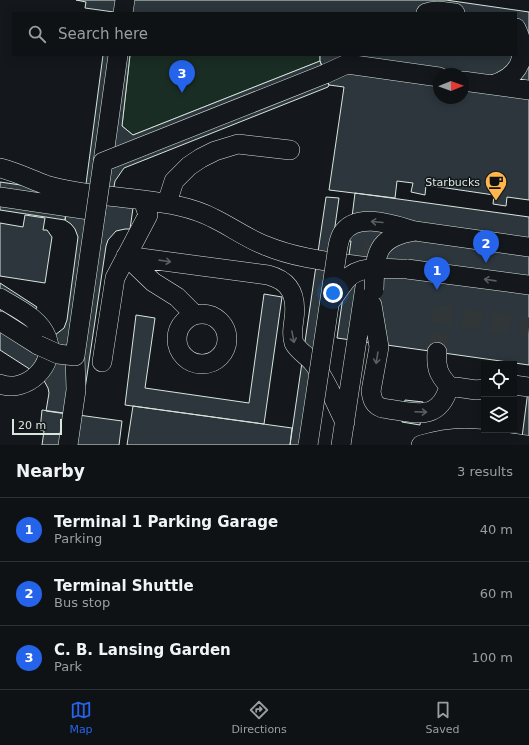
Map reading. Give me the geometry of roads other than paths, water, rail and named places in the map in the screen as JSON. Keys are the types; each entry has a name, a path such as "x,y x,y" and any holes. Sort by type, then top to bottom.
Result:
{"street":[{"path":"123,12 125,0"},
{"path":"430,12 437,10 449,12"},
{"path":"492,85 513,75 522,66 526,58 525,43 517,29"},
{"path":"68,445 76,390 75,356 118,56"},
{"path":"103,162 324,74 352,60 433,77"},
{"path":"469,82 529,90"},
{"path":"167,203 174,181 189,166 215,150 238,144 290,150"},
{"path":"0,168 15,171 47,185 167,203 212,217 264,245 289,254 372,268 407,269 529,285"},
{"path":"0,197 96,211"},
{"path":"102,362 115,278 148,215 143,200"},
{"path":"308,445 338,246 341,235 349,226 374,221 408,228 529,247"},
{"path":"408,228 453,232"},
{"path":"342,445 372,268 378,252 384,243 392,236 403,233 408,228"},
{"path":"126,256 153,282 177,298 195,314"},
{"path":"126,256 268,275 277,277 285,282 290,288 294,299 292,332 294,344 313,363 345,422"},
{"path":"313,445 339,263"},
{"path":"372,268 373,298 379,347 371,391 374,403 382,408 425,414 435,410 442,403 449,386"},
{"path":"329,303 347,279 355,272 372,268"},
{"path":"350,445 373,298 377,283 386,277 407,269"},
{"path":"0,298 38,324 47,338 48,351 46,364 33,379 17,386 0,384"},
{"path":"0,320 51,352 75,356"},
{"path":"437,352 436,364 440,377 449,386 481,389"},
{"path":"517,385 529,387"},
{"path":"421,445 440,440 464,438 526,445"}],"tunnel":[{"path":"369,264 374,243 381,233 392,227 401,226"},
{"path":"437,352 442,315 529,327"}],"place":[{"name":"C. B. Lansing Garden","path":"182,93"},
{"name":"Starbucks","path":"496,202"},
{"name":"Terminal Shuttle","path":"486,263"},
{"name":"Terminal 1 Parking Garage","path":"437,290"}]}
